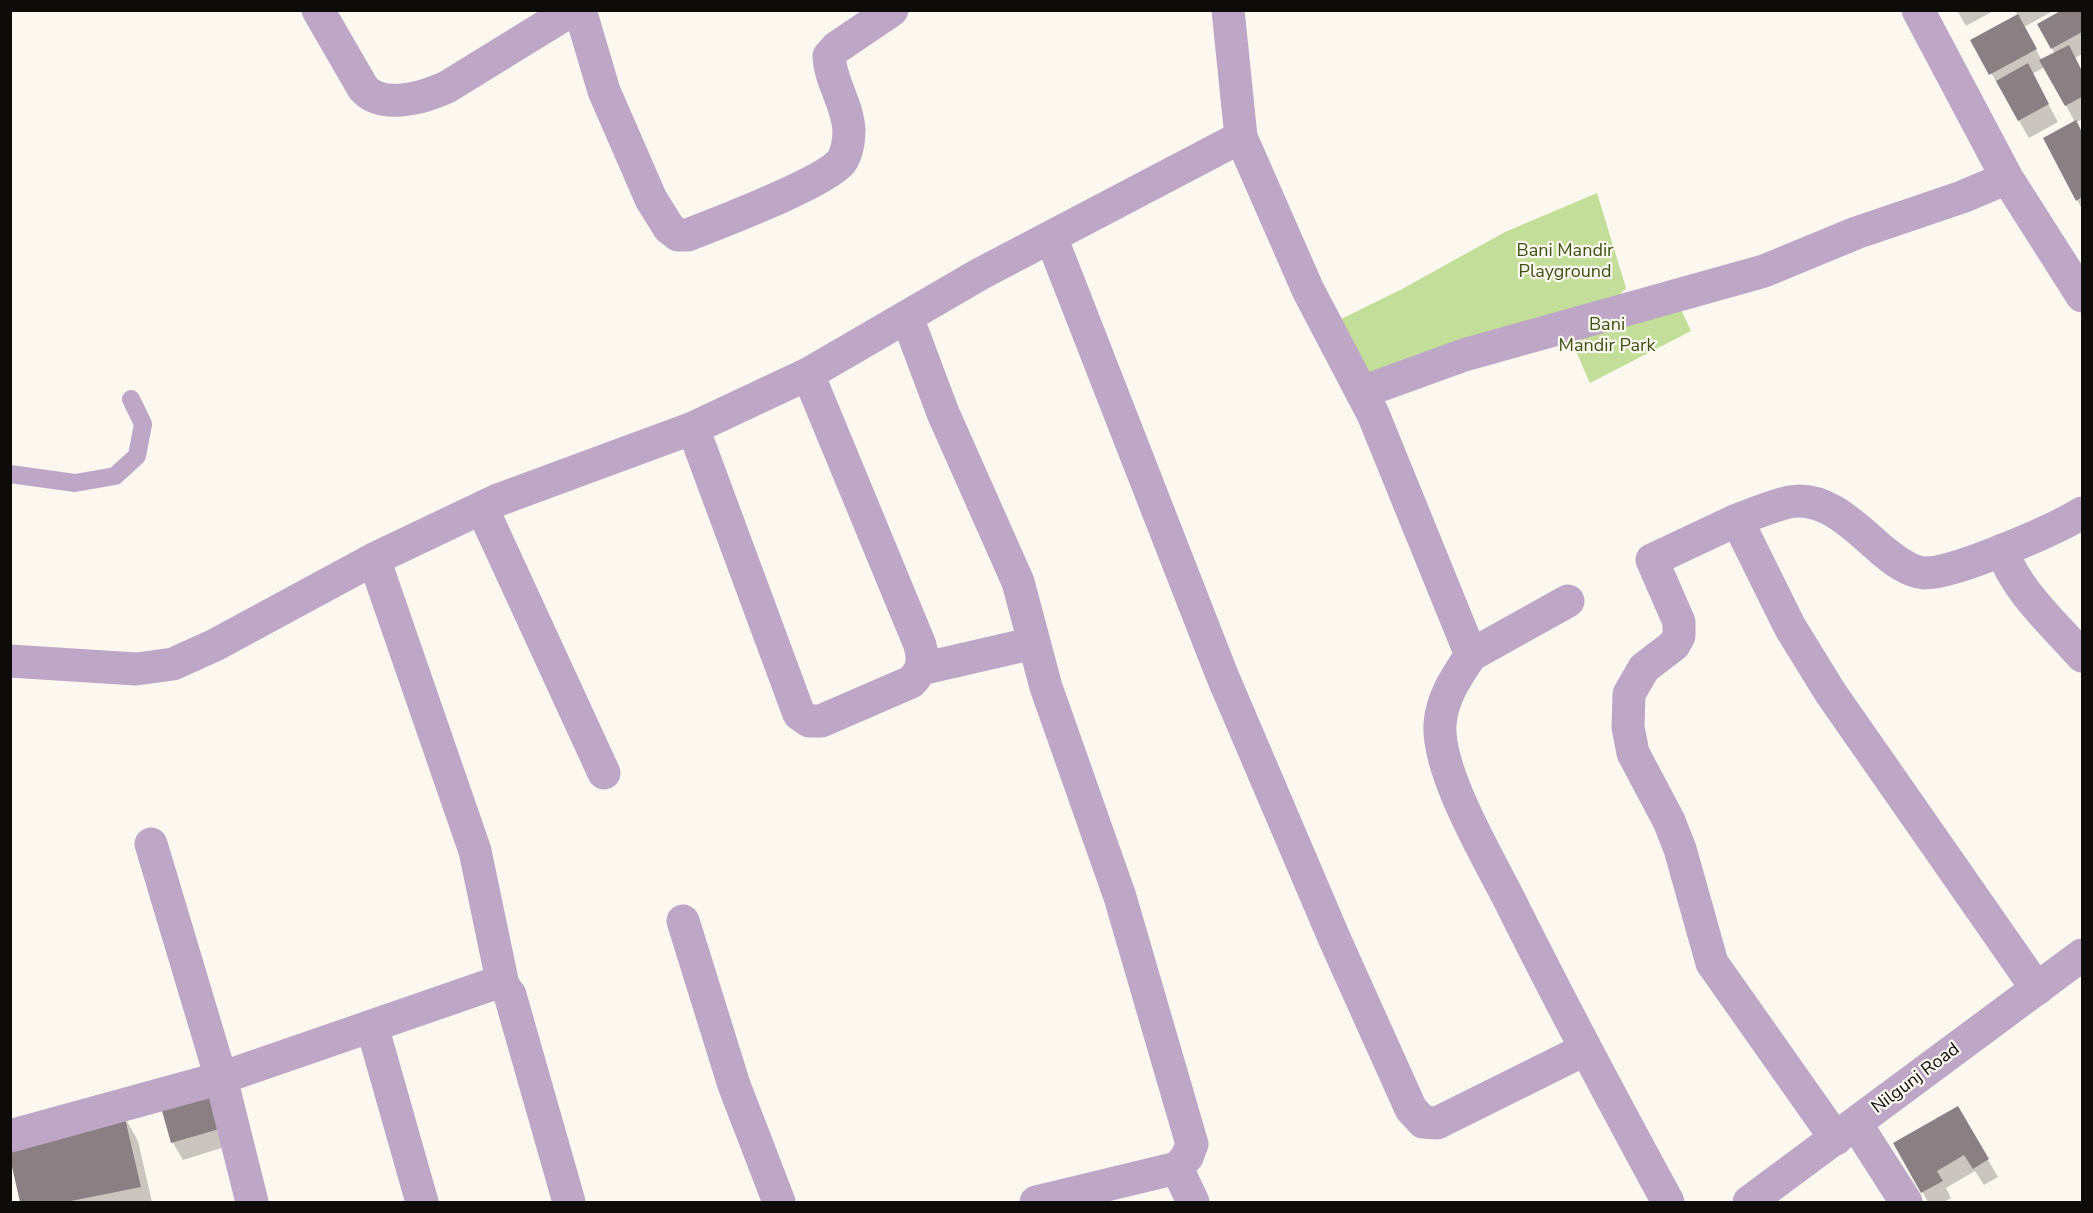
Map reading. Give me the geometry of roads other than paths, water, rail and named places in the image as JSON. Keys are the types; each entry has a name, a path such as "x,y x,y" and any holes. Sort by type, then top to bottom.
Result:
{"street":[{"path":"318,10 363,88 371,97 387,100 432,94 447,87 572,10"},
{"path":"580,10 604,91 651,199 669,228 678,235 688,235 820,177 841,162 846,155 849,132 843,99 829,65 829,56 836,48 892,10"},
{"path":"1228,10 1241,137 1308,290 1362,392 1472,655"},
{"path":"1918,10 2007,178 2082,296"},
{"path":"10,661 136,669 173,664 214,645 374,560 482,508 693,428 808,374 980,274 1241,137"},
{"path":"1362,392 1464,354 1764,272 1856,233 1962,197 2007,178"},
{"path":"1051,237 1222,675 1411,1109 1423,1122 1437,1123 1586,1049"},
{"path":"906,317 943,413 1018,582 1046,687 1120,897 1192,1144 1187,1157 1177,1168 1078,1197 1036,1203"},
{"path":"693,428 800,714 809,722 821,721 911,682 921,669 923,660 920,645 808,374"},
{"path":"1906,1203 1846,1132 1712,963 1680,849 1669,821 1633,753 1628,727 1629,694 1634,684 1644,668 1674,645 1679,636 1679,622 1652,560 1737,520 1791,501 1811,502 1831,510 1891,558 1923,573 1944,570 2002,550 2080,518"},
{"path":"482,508 604,773"},
{"path":"1737,520 1790,627 1830,692 2037,989"},
{"path":"2002,550 2008,566 2020,585 2082,656"},
{"path":"374,560 475,852 503,984 510,995 569,1203"},
{"path":"1568,601 1472,655 1451,686 1445,701 1440,724 1442,745 1460,801 1586,1049 1668,1203"},
{"path":"921,669 1034,643"},
{"path":"151,844 221,1078 252,1203"},
{"path":"683,921 734,1085 779,1203"},
{"name":"Nilgunj Road","path":"1749,1203 2082,955"},
{"path":"10,1136 221,1078 494,984 503,984"},
{"path":"372,1026 422,1203"},
{"path":"1177,1168 1193,1203"}],"lane":[{"path":"10,474 75,483 115,476 137,456 144,424 131,399"}],"park label":[{"name":"Bani Mandir Playground","path":"1565,262"},
{"name":"Bani Mandir Park","path":"1607,336"}]}
